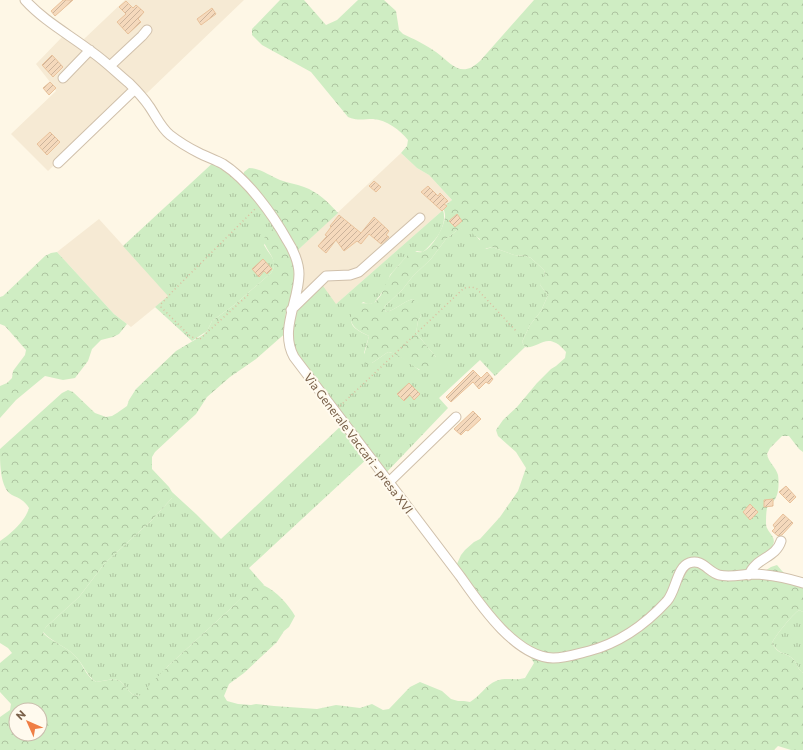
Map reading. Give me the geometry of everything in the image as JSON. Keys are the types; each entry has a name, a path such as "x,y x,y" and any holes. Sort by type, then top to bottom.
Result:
{"street":[{"name":"Via Generale Vaccari - presa XVI","path":"26,0 47,19 110,66 135,89 142,96 159,122 169,134 197,152 230,169 262,203 289,242 299,274 288,339 289,349 493,621 507,635 524,648 540,655 552,658 579,654 614,643 642,624 668,600 673,592 679,573 684,566 689,563 696,562 704,565 710,571 726,576 749,575 782,577 803,583"},
{"path":"110,66 147,30"},
{"path":"63,78 90,50"},
{"path":"58,163 135,89"},
{"path":"292,310 326,276 350,275 359,272 420,218"},
{"path":"389,482 456,417"},
{"path":"749,575 755,564 779,548 781,542"}],"path":[{"path":"248,295 200,338 191,337 161,307 161,304 173,291 262,203"},
{"path":"334,411 464,288 472,287 477,289 517,332"}],"shaded area":[{"path":"125,0 244,0 147,93 142,92 87,44 84,39"},
{"path":"64,35 94,57 134,92 129,92 48,171 11,134 56,91 36,64"},
{"path":"401,153 417,168 429,175 452,200 444,207 443,210 336,304 285,316 303,262 299,257 299,249"},
{"path":"99,219 169,296 131,327 114,314 57,252"}],"green space":[{"path":"280,0 304,0 326,25 337,20 358,0 384,0 396,11 399,30 403,34 429,47 457,68 467,69 480,61 534,0 803,0 803,452 789,436 782,436 770,448 767,454 777,472 778,478 776,497 767,508 766,514 766,527 773,537 774,542 763,558 750,569 757,576 777,565 788,576 803,578 803,612 799,610 796,612 772,643 779,652 792,658 799,670 803,673 803,750 791,750 778,746 774,750 0,750 0,717 8,711 8,742 48,742 48,702 9,702 0,692 0,663 12,653 8,648 0,643 0,541 17,527 25,517 29,508 24,502 8,492 5,487 0,462 0,449 62,393 68,390 73,392 95,413 106,417 117,413 127,406 136,389 176,351 203,335 207,331 212,321 234,305 271,273 274,264 272,256 263,239 276,226 260,209 257,198 243,179 244,172 249,168 257,169 280,180 309,189 322,198 338,213 299,249 299,257 303,262 285,316 289,330 256,359 230,377 207,397 196,414 155,452 152,457 152,469 169,487 172,492 172,498 151,521 105,563 79,597 46,627 43,633 74,655 86,673 96,682 114,679 120,681 132,694 139,696 168,666 230,609 252,586 263,585 278,595 295,616 289,627 284,631 277,642 244,673 229,684 224,696 227,701 238,704 317,709 336,705 360,708 372,704 383,710 389,709 410,687 420,682 442,691 451,699 470,702 489,685 496,681 503,679 525,678 534,663 470,589 468,579 456,566 465,550 480,539 500,517 518,491 526,468 516,452 498,436 496,430 503,420 517,407 537,383 565,358 566,352 552,341 529,347 525,347 522,342 530,325 541,311 548,295 540,285 541,280 545,276 544,270 531,258 526,256 514,255 492,247 480,250 478,244 480,239 466,227 456,231 446,239 431,259 384,307 386,312 393,310 413,299 417,304 421,316 418,321 416,333 441,361 441,367 433,371 420,370 395,354 388,352 372,363 366,365 363,359 369,336 358,330 352,323 351,315 353,310 357,304 371,303 378,299 392,273 410,253 422,252 430,247 443,225 445,213 443,207 452,200 429,175 417,168 401,153 407,146 408,140 393,126 383,121 373,119 357,119 348,117 311,72 262,45 252,35 252,29"},
{"path":"217,159 243,179 276,226 264,245 273,259 274,265 271,273 234,305 212,321 207,331 192,341 155,307 168,296 123,246"},
{"path":"443,210 444,222 442,228 432,243 423,252 417,251 406,257 390,275 386,287 374,303 368,304 363,302 354,314 351,322 353,326 369,336 364,353 372,363 388,352 396,354 419,370 436,357 416,333 418,321 421,316 413,299 393,310 386,312 384,307 431,259 446,239 456,231 466,226 480,240 486,249 492,247 514,255 526,256 531,258 544,270 545,276 540,285 548,295 541,311 530,325 522,342 525,347 495,376 480,360 439,398 448,408 383,476 369,457 249,568 264,585 252,587 168,666 144,693 139,696 132,694 120,681 114,679 96,682 89,676 74,655 50,639 43,632 46,627 79,597 105,563 151,521 172,498 172,492 221,539 343,424 290,355 288,325 285,316 323,286 336,304"},
{"path":"57,252 114,314 127,324 119,334 101,340 92,349 88,361 75,378 63,380 45,376 16,400 0,418 0,386 7,383 12,378 13,371 25,355 26,350 5,326 0,324 0,297 3,296 45,256"},
{"path":"799,610 803,612 803,673 799,670 792,658 779,652 772,643 784,625"}],"building":[{"path":"63,0 73,0 55,16 51,11"},
{"path":"126,1 133,8 136,5 144,12 138,19 141,22 128,34 117,22 126,14 119,7"},
{"path":"212,8 216,14 201,25 197,19"},
{"path":"52,55 63,67 53,77 42,65"},
{"path":"50,82 56,88 49,95 43,88"},
{"path":"50,132 60,142 47,155 37,144"},
{"path":"374,181 381,187 376,192 369,186"},
{"path":"428,186 438,196 440,193 448,201 444,204 447,206 442,211 421,192"},
{"path":"457,214 462,221 455,227 449,221"},
{"path":"339,215 361,233 374,217 389,231 386,235 389,237 381,244 369,234 361,244 357,241 344,251 336,240 326,253 318,246 327,236 325,235 331,227 330,226"},
{"path":"263,259 272,269 267,274 264,271 259,277 252,269"},
{"path":"473,370 481,378 487,372 493,379 489,384 486,382 479,389 473,382 451,402 446,397"},
{"path":"409,383 420,394 414,400 410,395 404,401 397,394"},
{"path":"473,411 481,419 468,431 466,430 461,435 454,429"},
{"path":"786,486 796,497 790,503 779,492"},
{"path":"773,499 773,506 764,507 764,500"},
{"path":"750,504 758,512 750,520 743,512"},
{"path":"783,514 793,523 782,535 778,536 772,531 775,528 773,525"}]}
